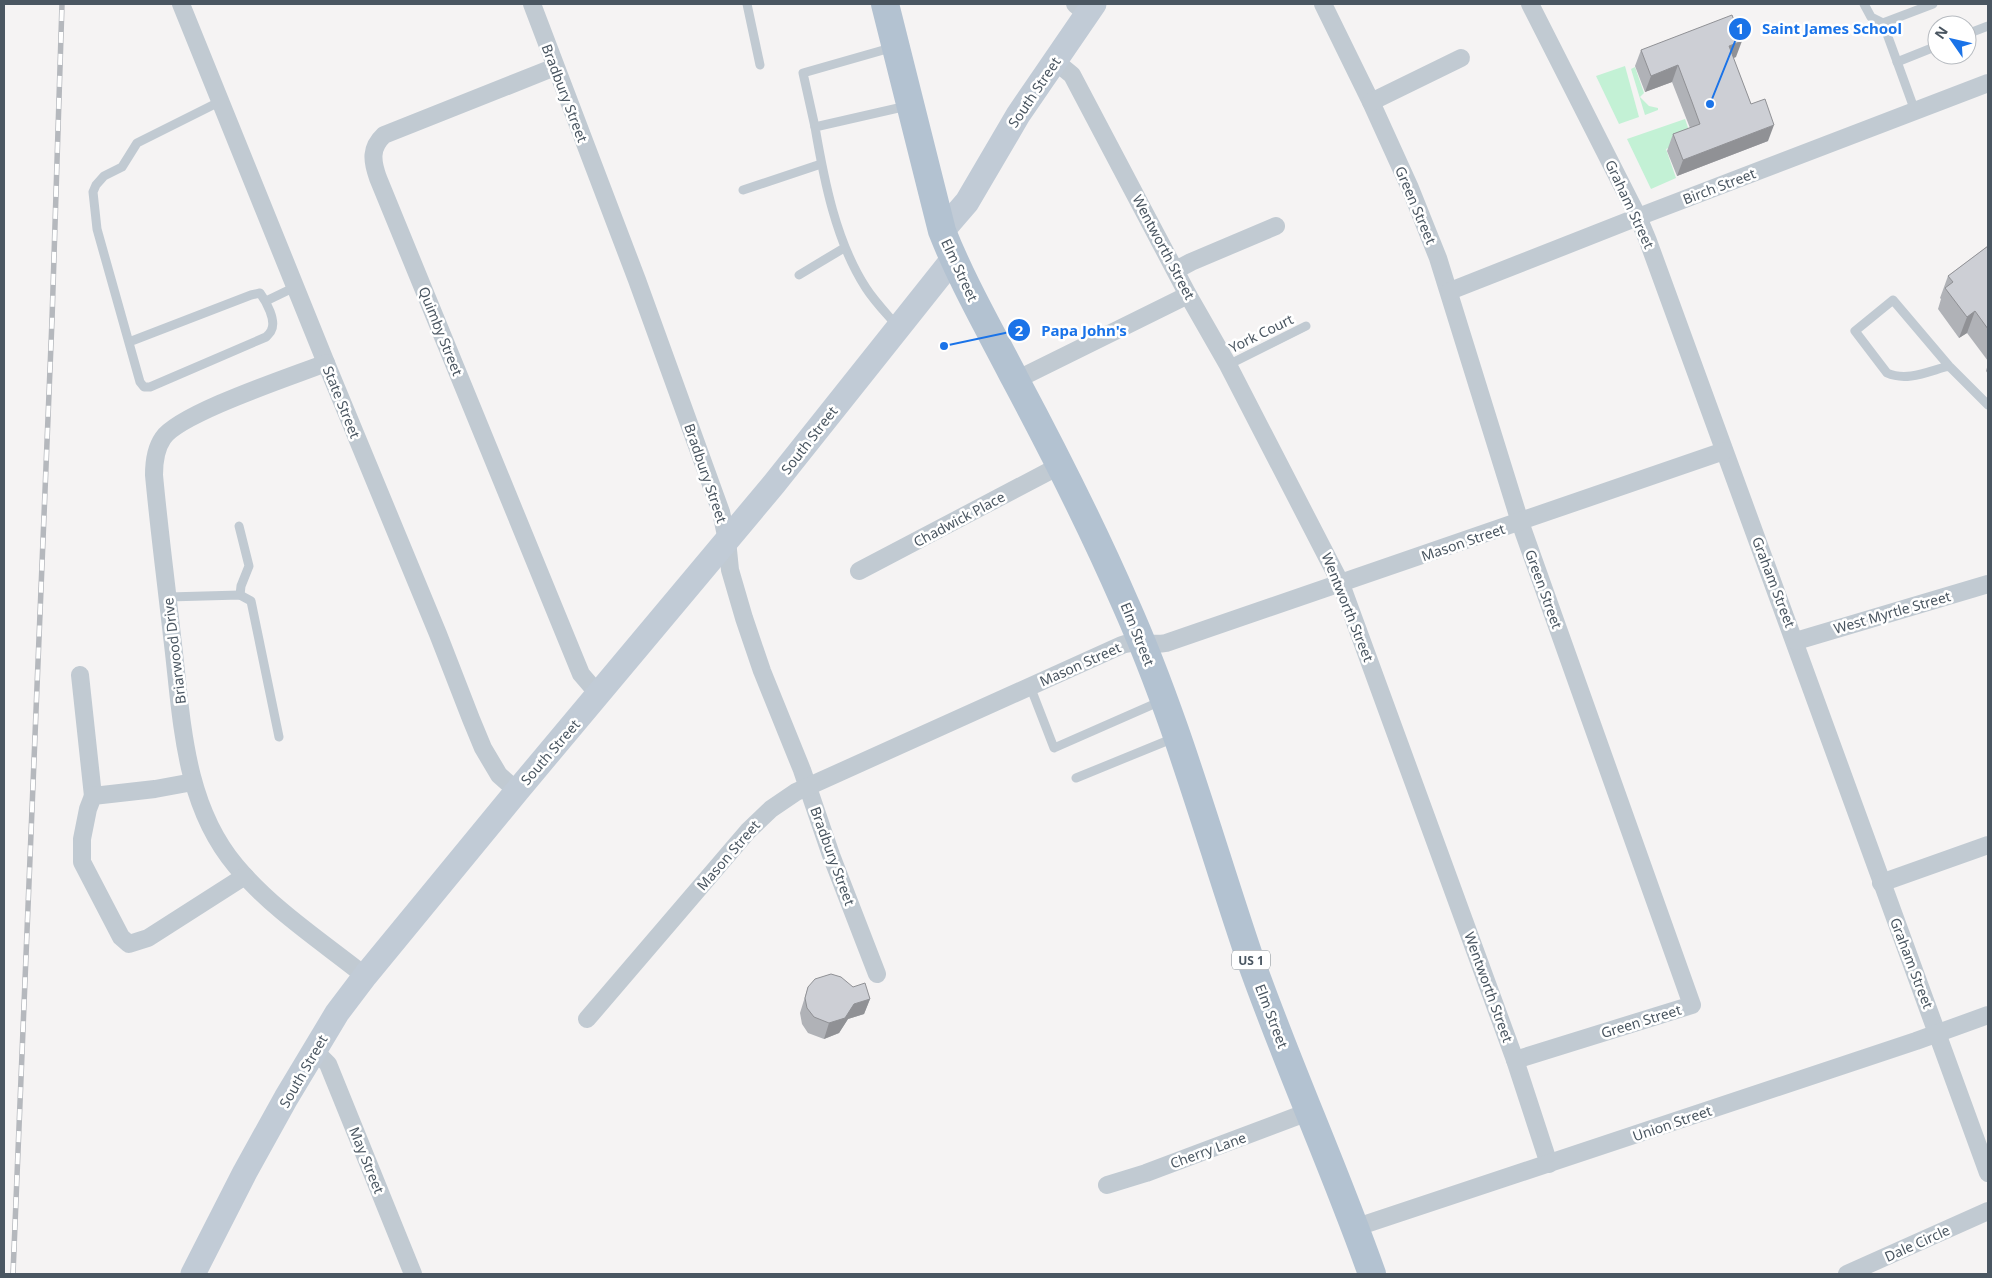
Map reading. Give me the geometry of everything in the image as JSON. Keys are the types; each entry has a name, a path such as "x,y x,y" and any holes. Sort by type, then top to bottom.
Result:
{"main road":[{"name":"Elm Street","path":"885,4 942,232 953,259 1016,380 1105,559 1142,642 1177,737 1250,958 1354,1228 1369,1273"}],"street":[{"name":"State Street","path":"181,4 483,748 499,775 517,791"},
{"name":"Bradbury Street","path":"532,4 721,512 727,540 730,570 744,618 765,679 808,786 831,855 877,974"},
{"name":"Green Street","path":"1324,4 1371,102 1425,224 1450,291 1483,408 1520,522 1692,1005 1515,1060"},
{"name":"Graham Street","path":"1530,4 1638,217 1648,241 1796,642 1881,883 1938,1033 1988,1173"},
{"name":"South Street","path":"942,232 967,202 1018,114 1055,61 1085,7"},
{"path":"1371,102 1461,58"},
{"name":"Wentworth Street","path":"1055,61 1072,75 1188,295 1228,365 1342,584 1515,1060 1549,1164"},
{"name":"Quimby Street","path":"554,67 384,134 374,146 373,159 382,187 581,674 599,695"},
{"name":"Birch Street","path":"1450,291 1988,83"},
{"path":"1176,270 1276,226"},
{"name":"South Street","path":"192,1274 245,1172 337,1013 365,976 517,791 727,540 953,259"},
{"path":"1016,380 1188,295"},
{"name":"Briarwood Drive","path":"326,363 206,410 179,424 162,438 156,454 154,475 185,742 193,782 207,821 245,876 278,907 365,976"},
{"name":"Mason Street","path":"588,1019 748,831 778,803 808,786 1122,645 1142,642 1166,643 1724,451"},
{"name":"Chadwick Place","path":"859,572 1059,466"},
{"name":"West Myrtle Street","path":"1796,642 1988,584"},
{"path":"80,675 93,796 88,809 82,839 82,862 121,937 129,944 148,938 245,876"},
{"path":"93,796 155,789 193,782"},
{"path":"1881,883 1988,845"},
{"name":"Union Street","path":"1354,1228 1988,1015"},
{"name":"May Street","path":"314,1050 328,1064 413,1274"},
{"name":"Cherry Lane","path":"1107,1185 1146,1173 1308,1112"},
{"name":"Dale Circle","path":"1847,1274 1988,1211"}],"lane":[{"path":"747,4 760,65"},
{"path":"1864,4 1871,17 1883,23 1915,111"},
{"path":"1883,23 1933,4"},
{"path":"895,46 803,73 821,164 844,248 866,288 898,327"},
{"path":"1897,62 1927,50"},
{"path":"129,342 260,293 266,301 273,324 272,331 266,337 150,387 144,387 140,382 97,229 93,192 104,176 122,167 137,143 221,102"},
{"path":"815,127 910,105"},
{"path":"743,190 821,164"},
{"path":"799,275 844,248"},
{"path":"266,301 295,287"},
{"path":"1949,366 1910,377 1887,374 1855,330 1893,300 1949,366 1988,405"},
{"name":"York Court","path":"1228,365 1306,326"},
{"path":"239,526 249,566 241,586 240,595"},
{"path":"168,597 240,595 252,601 279,737"},
{"path":"1030,686 1054,748 1163,700"},
{"path":"1076,778 1177,737"}],"green space":[{"path":"1625,66 1639,117 1619,124 1596,76"},
{"path":"1635,67 1644,93 1640,97 1649,106 1658,108 1658,110 1645,115 1631,69"},
{"path":"1685,119 1692,139 1666,149 1676,178 1651,189 1627,139"}],"building":[{"path":"1732,15 1742,41 1729,46 1751,104 1765,99 1774,125 1683,160 1673,134 1700,124 1678,65 1651,76 1641,50"},
{"path":"1988,246 1988,329 1975,311 1967,317 1945,288 1953,282 1948,276"},
{"path":"831,974 841,977 853,987 865,983 870,999 854,1004 845,1018 829,1023 814,1017 807,1008 805,998 808,987 815,979"}],"railway":[{"path":"13,1274 52,320 62,4"}],"place":[{"name":"Saint James School","path":"1710,104"},
{"name":"Papa John's","path":"944,346"}]}
